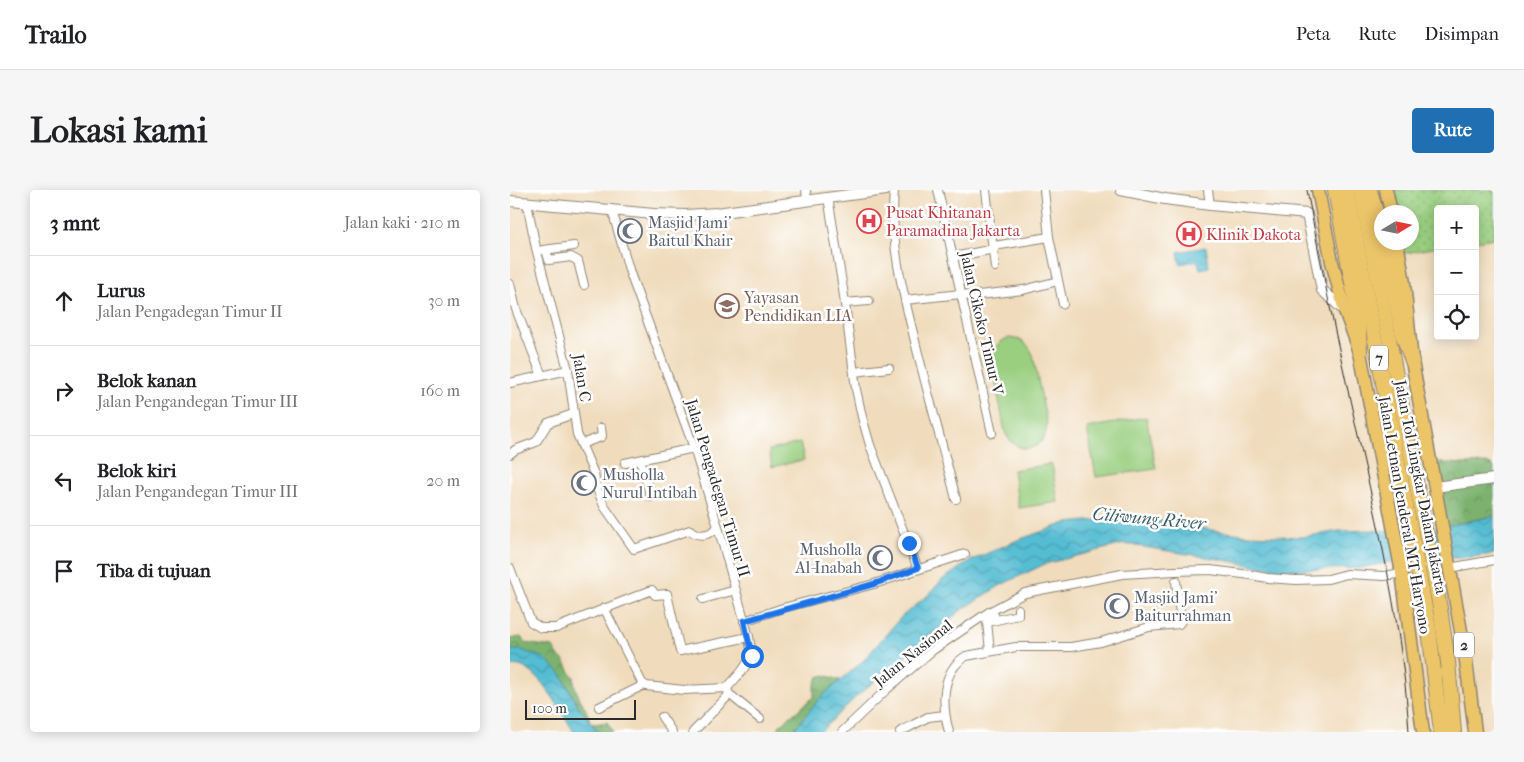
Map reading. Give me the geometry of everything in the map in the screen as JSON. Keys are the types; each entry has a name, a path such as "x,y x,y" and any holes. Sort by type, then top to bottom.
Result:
{"highway":[{"name":"Jalan Letnan Jenderal MT Haryono","path":"1318,190 1332,262 1345,311 1360,352 1401,572 1423,732"},
{"path":"1335,190 1358,314 1360,352"},
{"name":"Jalan Tol Lingkar Dalam Jakarta","path":"1347,190 1418,525"},
{"name":"Jalan Tol Lingkar Dalam Jakarta","path":"1361,190 1425,564 1448,662 1454,732"},
{"path":"1369,190 1374,206"},
{"path":"1386,190 1389,205"},
{"path":"1386,250 1403,336 1412,361"},
{"name":"Jalan Letnan Jenderal MT Haryono","path":"1398,250 1404,283 1412,361 1440,522 1466,652 1474,732"},
{"name":"Jalan Tol Lingkar Dalam Jakarta","path":"1425,564 1441,732"}],"street":[{"path":"806,190 807,201"},
{"path":"510,201 686,215 716,213 886,190"},
{"path":"894,190 894,248 905,300 956,499"},
{"name":"Jalan Cikoko Timur V","path":"938,190 992,433"},
{"path":"986,190 995,267"},
{"path":"1044,190 1049,237 1063,304"},
{"path":"1121,190 1165,199 1210,205 1307,214 1322,290 1345,311"},
{"path":"1208,190 1210,205"},
{"path":"828,197 862,417 870,445 918,568"},
{"name":"Jalan C","path":"527,203 536,248 568,370 575,426 594,474 596,486 604,506 634,549 690,530 696,535 704,535 718,527"},
{"name":"Jalan Pengadegan Timur II","path":"612,210 630,273 694,448 718,527 752,656 728,691 693,732"},
{"path":"953,257 1049,237"},
{"path":"536,248 546,250 574,246"},
{"path":"546,250 549,260 571,257 578,260 584,285"},
{"path":"905,300 961,294 970,296 1023,290 1058,281"},
{"path":"510,284 516,309 542,376"},
{"path":"845,303 869,301"},
{"path":"854,372 889,368"},
{"path":"510,383 568,370"},
{"path":"510,454 514,450 536,442 542,436 542,432 548,423 573,414"},
{"path":"581,444 601,438 601,428"},
{"path":"625,463 694,448"},
{"path":"640,460 651,497"},
{"path":"1435,487 1494,479"},
{"path":"744,621 874,584 965,554"},
{"path":"1448,563 1494,560"},
{"path":"510,568 531,622 541,628 556,628 651,590 655,595 666,593 680,651 748,637"},
{"path":"986,622 1008,606 1007,602 1025,593 1130,574 1175,570 1210,570 1296,580 1328,579 1347,574 1384,576 1401,572"},
{"path":"949,732 945,715 945,689 948,674 959,660 966,656 1016,647 1071,647 1101,642 1149,627 1179,624 1181,621 1176,581"},
{"path":"703,599 732,592 735,588"},
{"name":"Jalan Nasional","path":"842,732 886,690 933,650 1007,602"},
{"path":"604,608 643,684"},
{"path":"986,622 1018,615 1018,609"},
{"path":"986,622 990,651"},
{"path":"599,707 643,684 684,690 728,691 760,720"},
{"path":"900,732 928,717 945,715"},
{"path":"662,716 672,732"}],"green space":[{"path":"1388,190 1494,190 1494,238 1479,240 1479,205 1434,205 1434,248 1400,254 1399,250 1419,250 1419,205 1391,205"},
{"path":"1008,338 1024,342 1033,355 1047,424 1042,441 1030,448 1016,446 1005,432 992,363 996,348 1000,342"},
{"path":"1146,417 1156,469 1096,477 1087,428"},
{"path":"800,443 804,460 772,467 769,450"},
{"path":"1430,462 1487,463 1494,467 1494,516 1441,527"},
{"path":"1052,464 1058,502 1019,508 1013,470"},
{"path":"521,637 525,643 553,647 574,677 576,689 590,721 577,704 561,674 510,650 510,639"},
{"path":"825,675 840,680 819,699 792,732 779,732 779,726 814,697 814,687 818,677"},
{"path":"591,722 595,724 607,722 613,732 598,732"}],"water":[{"path":"1206,247 1209,267 1200,269 1198,261 1180,264 1178,252"},
{"name":"Ciliwung River","path":"1136,516 1218,531 1250,535 1303,537 1339,531 1416,532 1494,516 1494,554 1462,558 1420,557 1359,568 1293,570 1259,567 1124,544 1045,564 1001,585 960,611 858,695 820,732 792,732 819,699 864,660 901,617 928,595 942,580 970,561 1015,541 1066,523"},
{"path":"510,650 521,650 545,658 561,674 577,704 598,732 574,732 539,679 520,666 510,666"}],"tram line":[{"path":"1307,190 1335,331 1387,568 1403,666 1409,732"}],"place":[{"name":"Pusat Khitanan Paramadina Jakarta","path":"869,221"},
{"name":"Masjid Jami' Baitul Khair","path":"630,231"},
{"name":"Klinik Dakota","path":"1189,234"},
{"name":"Yayasan Pendidikan LIA","path":"727,306"},
{"name":"Musholla Nurul Intibah","path":"584,483"},
{"name":"Musholla Al-Inabah","path":"880,558"},
{"name":"Masjid Jami' Baiturrahman","path":"1117,606"}],"route":[{"path":"752,656 744,621 783,608 874,584 918,568 909,543"}]}
